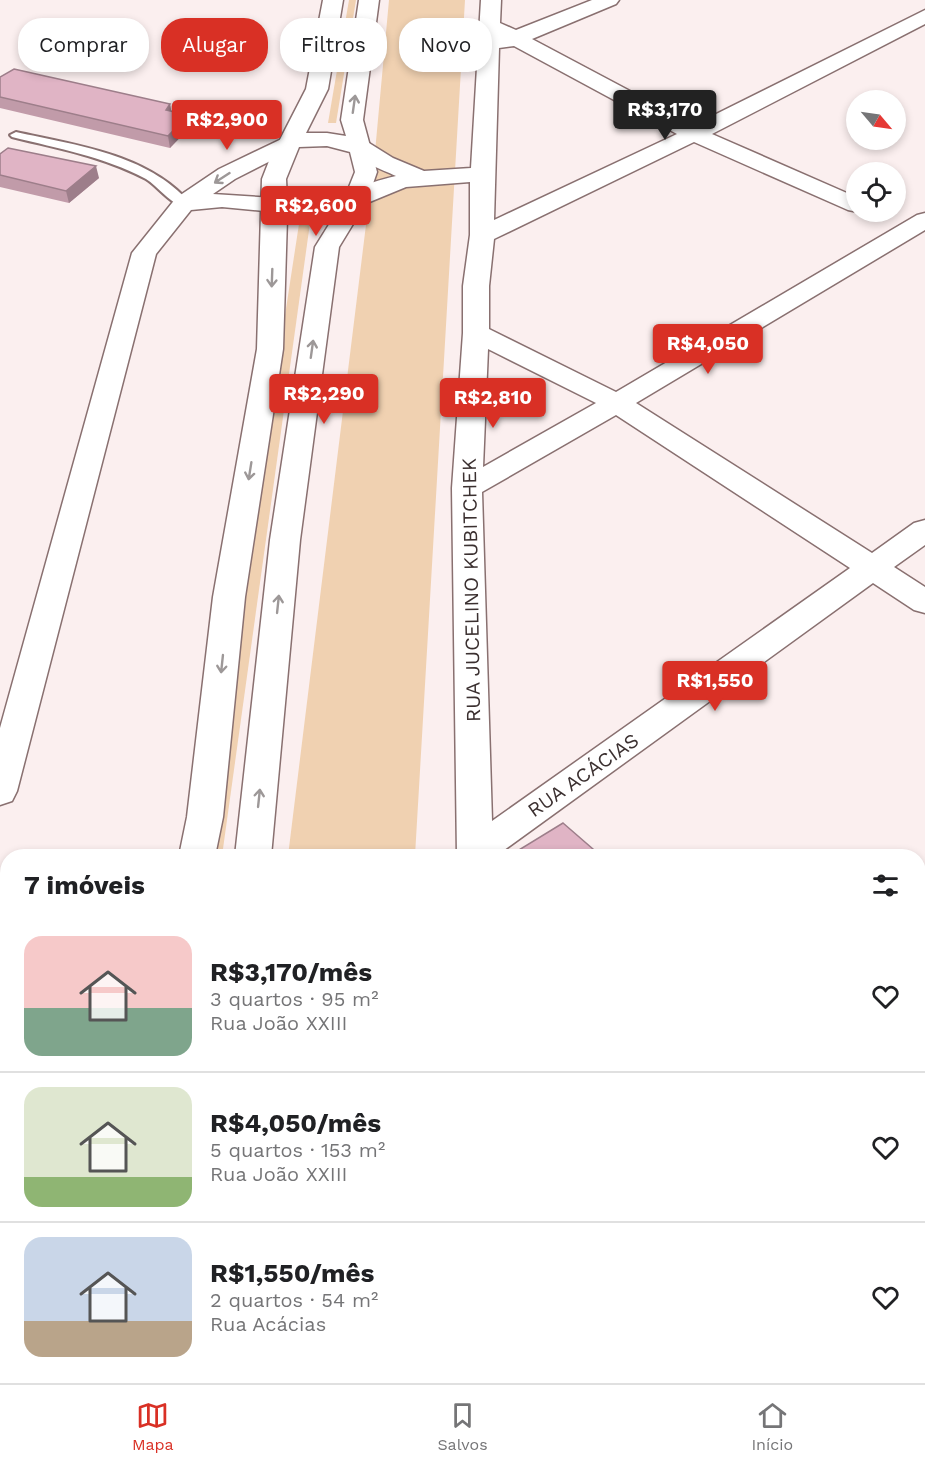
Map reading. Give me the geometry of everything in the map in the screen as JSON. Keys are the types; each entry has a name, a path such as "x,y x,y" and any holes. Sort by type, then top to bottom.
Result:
{"street":[{"path":"198,849 205,817 230,597 270,349 274,179 280,161 317,89 333,0"},
{"path":"254,849 285,540 327,246 355,201 366,172 362,148 352,120 369,0"},
{"name":"RUA JUCELINO KUBITCHEK","path":"475,849 467,488 476,333 476,286 482,235 482,175 497,36 491,0"},
{"path":"497,36 565,0"},
{"path":"497,36 609,0"},
{"path":"909,0 925,6"},
{"path":"482,235 694,134 925,16"},
{"path":"497,36 694,134 846,201"},
{"path":"0,791 144,253 184,203 227,174 292,141 310,138 334,139 362,148 385,163 417,176"},
{"path":"184,203 222,200 275,205 301,214 319,216 355,201 379,187 417,176 482,175"},
{"path":"902,222 920,228"},
{"path":"467,488 920,228"},
{"path":"476,333 617,403 925,602"},
{"name":"RUA ACÁCIAS","path":"482,849 925,530"}],"lane":[{"path":"16,135 106,156 152,178 184,203"}],"shaded area":[{"path":"349,0 356,0 353,18 346,18"},
{"path":"389,0 465,0 464,18 399,18 399,72 461,72 415,849 289,849 375,152 382,72 387,72"},
{"path":"337,72 344,72 336,123 328,123"},
{"path":"310,223 223,849 203,849 299,224"}],"building":[{"path":"14,69 18,72 27,72 170,104 166,110 188,115 168,136 0,97 0,77"},
{"path":"8,148 96,166 66,191 0,175 0,154"},
{"path":"563,823 593,849 520,849"}]}
